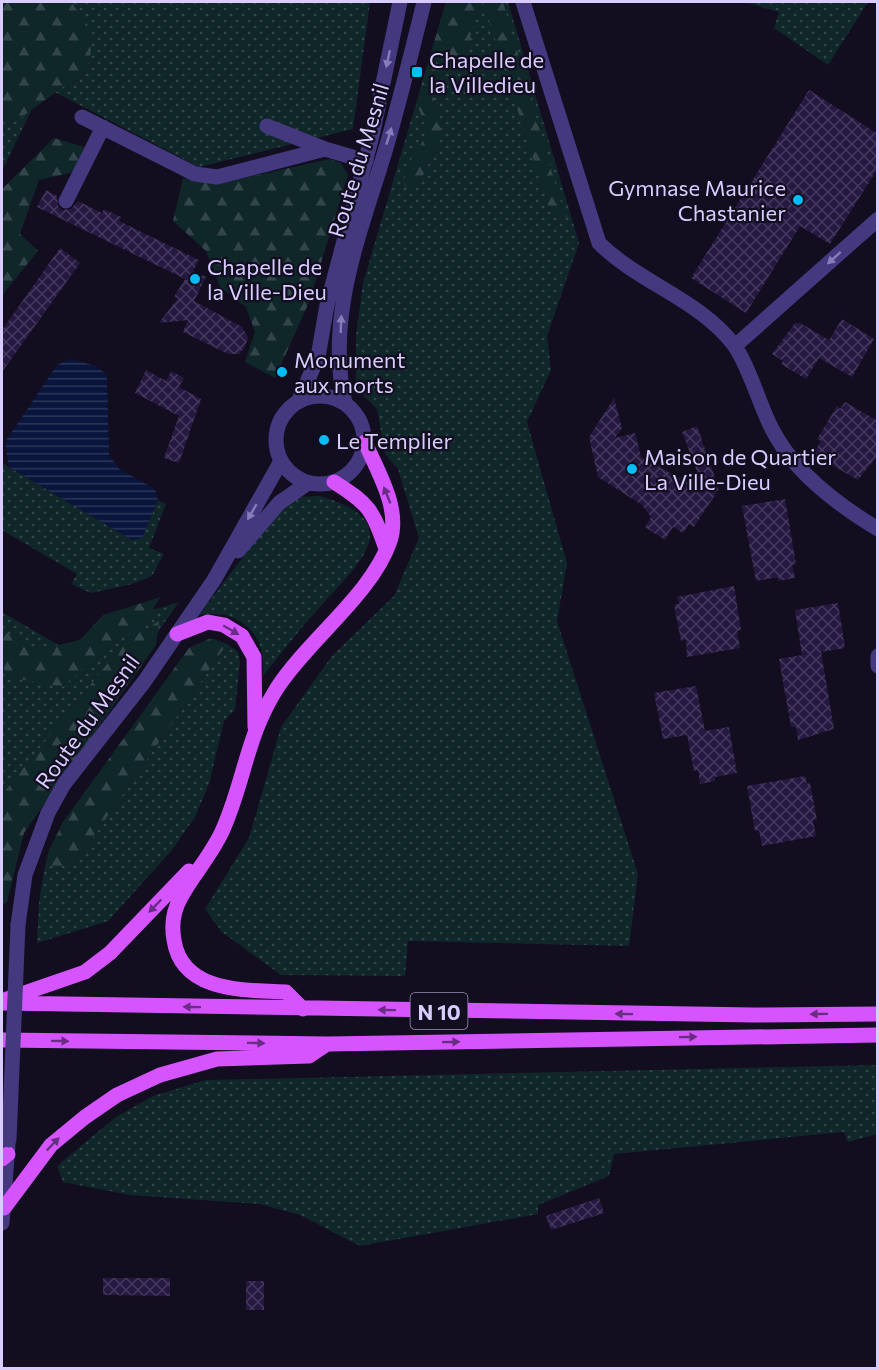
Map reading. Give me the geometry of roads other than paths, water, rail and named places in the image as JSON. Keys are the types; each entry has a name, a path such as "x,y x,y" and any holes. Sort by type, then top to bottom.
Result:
{"main road":[{"path":"303,1009 286,992 216,987 184,966 175,950 172,918 180,898 224,828 255,727 290,669 376,571 391,540 393,513 364,442"},
{"path":"334,482 362,500 375,517 386,549"},
{"path":"177,634 208,622 224,626 242,636 254,657 255,727"},
{"path":"2,1002 85,972 110,953 210,850"},
{"name":"N 10","path":"2,1002 303,1009 754,1015 878,1014"},
{"name":"N 10","path":"2,1040 328,1044 878,1035"},
{"path":"3,1215 51,1145 117,1095 160,1075 217,1059 309,1056 328,1044"}],"street":[{"name":"Route du Mesnil","path":"298,402 318,357 327,305 366,161 400,2"},
{"name":"Route du Mesnil","path":"345,403 339,360 341,312 347,273 406,79 424,2"},
{"path":"406,79 431,2"},
{"path":"523,2 599,243 614,258 680,298 735,346 773,431 792,458 813,482 878,529"},
{"name":"Route du Mesnil","path":"82,117 195,174 217,177 325,148 366,161"},
{"path":"267,126 325,148"},
{"path":"66,201 103,127"},
{"path":"735,346 878,219"},
{"path":"322,396 345,403 360,422 364,442 355,467 334,482 308,483 288,471 281,461 276,436 284,414 298,402 322,396"},
{"name":"Route du Mesnil","path":"3,1215 18,925 25,875 48,813 64,784 144,682 214,580 281,461"},
{"name":"Route du Mesnil","path":"214,580 279,503 308,483"},
{"path":"878,656 878,666"}],"water":[{"path":"70,359 96,366 107,375 109,455 119,469 155,489 158,500 142,538 132,540 9,467 5,442 57,365"}],"place":[{"name":"Chapelle de la Villedieu","path":"417,72"},
{"name":"Gymnase Maurice Chastanier","path":"798,200"},
{"name":"Chapelle de la Ville-Dieu","path":"195,279"},
{"name":"Monument aux morts","path":"282,372"},
{"name":"Le Templier","path":"324,440"},
{"name":"Maison de Quartier La Ville-Dieu","path":"632,469"}]}
